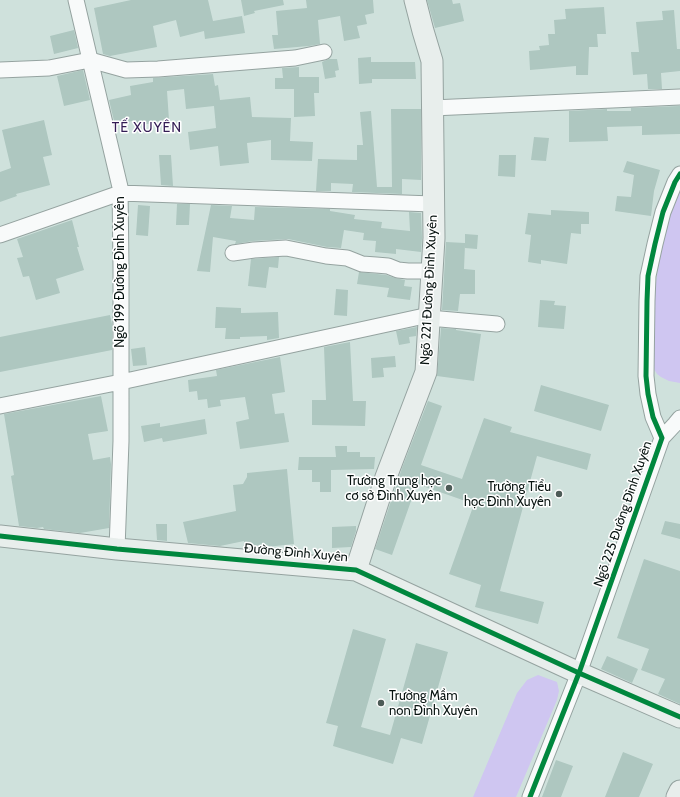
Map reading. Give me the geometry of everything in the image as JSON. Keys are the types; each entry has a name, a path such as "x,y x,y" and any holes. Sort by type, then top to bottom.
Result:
{"street":[{"name":"Ngõ 199 Đường Đình Xuyên","path":"76,0 120,187 121,441 117,549"},
{"name":"Ngõ 221 Đường Đình Xuyên","path":"356,570 386,477 426,372 434,238 432,61 415,0"},
{"path":"0,70 49,68 90,60 126,70 158,69 295,58 324,52"},
{"path":"432,108 680,97"},
{"name":"Ngõ 225 Đường Đình Xuyên","path":"530,797 579,674 662,438 653,417 646,376 648,282 663,212 675,182 680,174"},
{"path":"0,235 120,193 433,204"},
{"path":"233,253 286,248 326,256 347,258 362,264 388,266 398,270 432,271"},
{"path":"0,406 121,382 429,316 497,324"},
{"path":"662,438 680,418"},
{"name":"Đường Đình Xuyên","path":"0,536 117,549 356,570 579,674 680,717"},
{"path":"677,797 680,791"}],"shaded area":[{"path":"680,185 680,383 669,381 661,377 654,369 653,363 655,289 663,234"},
{"path":"538,675 557,682 559,691 557,700 516,797 473,797 517,693 527,680"}],"building":[{"path":"131,0 208,0 213,21 242,16 245,33 205,39 204,31 180,37 176,20 153,26 157,47 110,56 103,54 94,8"},
{"path":"241,0 283,0 284,5 254,11 255,13 244,16"},
{"path":"306,0 373,0 374,13 365,15 367,24 357,26 360,38 344,41 340,16 318,20 320,44 274,49 272,35 278,35 276,11 307,8"},
{"path":"427,0 452,0 453,4 460,3 464,21 435,28"},
{"path":"604,7 606,34 597,34 598,47 589,47 588,75 576,75 576,66 530,70 529,51 540,50 539,46 549,45 548,34 555,34 554,20 566,19 565,9"},
{"path":"674,10 677,49 680,49 680,71 661,73 662,89 648,89 647,74 633,75 631,52 639,52 636,22 663,20 662,11"},
{"path":"74,30 78,48 54,54 50,36"},
{"path":"371,57 371,62 415,62 416,79 372,79 372,83 359,84 358,58"},
{"path":"329,59 337,59 339,70 335,71 336,77 325,79 322,62"},
{"path":"299,67 299,77 319,77 319,93 314,93 315,116 294,117 294,89 275,89 275,78 283,78 282,68"},
{"path":"83,70 90,100 64,106 57,76"},
{"path":"213,74 215,86 218,85 220,100 250,97 252,117 291,118 290,141 313,142 312,161 271,160 271,140 247,143 249,163 220,166 218,146 190,150 188,132 216,128 214,106 186,109 184,89 167,91 169,120 137,126 136,120 115,125 109,100 131,95 130,86 153,82 153,78"},
{"path":"680,106 680,134 642,135 642,126 607,127 608,141 569,142 569,111 607,109 607,111 631,111 631,108"},
{"path":"391,109 421,109 421,180 402,179 402,194 352,192 353,184 331,183 331,191 316,191 318,159 357,160 357,145 363,145 360,112 371,111 377,187 392,187"},
{"path":"44,120 52,155 43,157 50,185 16,194 17,196 0,202 0,172 11,168 2,130"},
{"path":"534,137 549,138 546,161 531,160"},
{"path":"159,155 171,155 173,186 161,185"},
{"path":"499,155 516,155 515,177 498,176"},
{"path":"627,161 660,170 654,191 651,216 615,211 617,196 631,197 634,175 623,172"},
{"path":"177,204 190,204 189,225 176,225"},
{"path":"138,205 150,206 148,236 136,235"},
{"path":"211,205 232,206 230,218 254,220 255,207 330,209 330,211 355,215 354,219 382,222 381,228 410,231 409,212 421,213 421,252 396,249 396,254 375,252 376,241 363,240 364,233 344,230 341,248 327,247 288,239 253,241 235,244 236,241 213,237 210,272 197,271"},
{"path":"551,210 589,212 589,224 581,224 581,234 571,233 567,264 541,260 541,264 528,262 531,235 525,234 528,213 551,215"},
{"path":"72,220 79,247 77,247 84,270 56,279 60,293 36,300 29,276 23,277 17,258 23,257 17,239"},
{"path":"465,234 478,235 477,249 465,248 465,245 464,269 475,270 475,294 460,294 458,311 442,310 446,242 465,243"},
{"path":"279,257 278,268 269,267 266,288 248,286 251,259"},
{"path":"359,272 386,275 405,280 404,286 412,287 410,300 387,297 389,288 357,284"},
{"path":"336,289 348,290 347,316 334,315"},
{"path":"540,300 555,301 554,305 566,306 564,329 538,327"},
{"path":"216,307 241,308 241,313 278,312 279,338 267,340 267,336 225,339 226,328 215,328"},
{"path":"110,315 112,324 112,350 0,372 0,337"},
{"path":"417,327 416,336 409,337 410,343 399,345 396,331"},
{"path":"441,328 456,329 481,334 474,381 437,376"},
{"path":"350,342 353,401 366,401 365,426 312,425 312,400 326,400 324,347"},
{"path":"145,347 147,365 133,366 131,349"},
{"path":"395,356 396,367 383,368 384,377 372,378 371,358"},
{"path":"280,357 285,392 272,394 275,414 284,413 289,442 240,449 236,422 249,419 245,397 220,400 221,406 208,408 207,399 198,400 197,391 189,392 188,380 217,376 216,370"},
{"path":"541,385 609,405 601,431 534,411"},
{"path":"101,396 108,431 88,434 93,460 110,457 109,528 80,533 44,529 43,527 37,528 19,526 11,476 14,475 4,414"},
{"path":"428,401 442,406 421,465 462,479 484,418 512,427 510,432 591,454 587,470 537,456 500,591 544,602 538,624 475,607 481,585 449,574 474,504 417,484 392,555 375,549 402,468"},
{"path":"205,419 207,434 163,442 162,438 144,442 141,426 160,423 160,427"},
{"path":"335,446 347,446 347,452 360,452 360,457 375,457 374,469 331,470 331,492 320,492 320,482 312,482 312,470 298,470 299,457 336,457"},
{"path":"287,469 294,544 266,547 266,550 244,548 244,541 220,546 188,543 183,522 236,511 233,485 243,484 247,477 247,473"},
{"path":"665,521 680,524 680,539 661,534"},
{"path":"156,524 167,524 167,541 157,540"},
{"path":"356,526 351,547 332,548 332,527"},
{"path":"644,559 680,571 680,704 658,694 665,679 641,670 649,649 617,638"},
{"path":"353,629 386,639 361,727 390,735 416,643 448,652 422,744 401,738 393,764 333,746 338,726 326,723"},
{"path":"607,656 638,669 632,683 601,669"},
{"path":"623,752 653,764 639,797 605,797"},
{"path":"556,760 573,766 561,797 542,797"}],"cycle path":[{"path":"530,797 579,673 662,438 653,417 646,376 648,276 663,212 675,182 680,174"},
{"path":"0,536 117,549 356,570 579,673 680,717"}],"place":[{"name":"Trường Trung học cơ sở Đình Xuyên","path":"449,488"},
{"name":"Trường Tiểu học Đình Xuyên","path":"559,494"},
{"name":"Trường Mầm non Đình Xuyên","path":"381,703"}],"district":[{"name":"TẾ XUYÊN","path":"147,128"}]}
